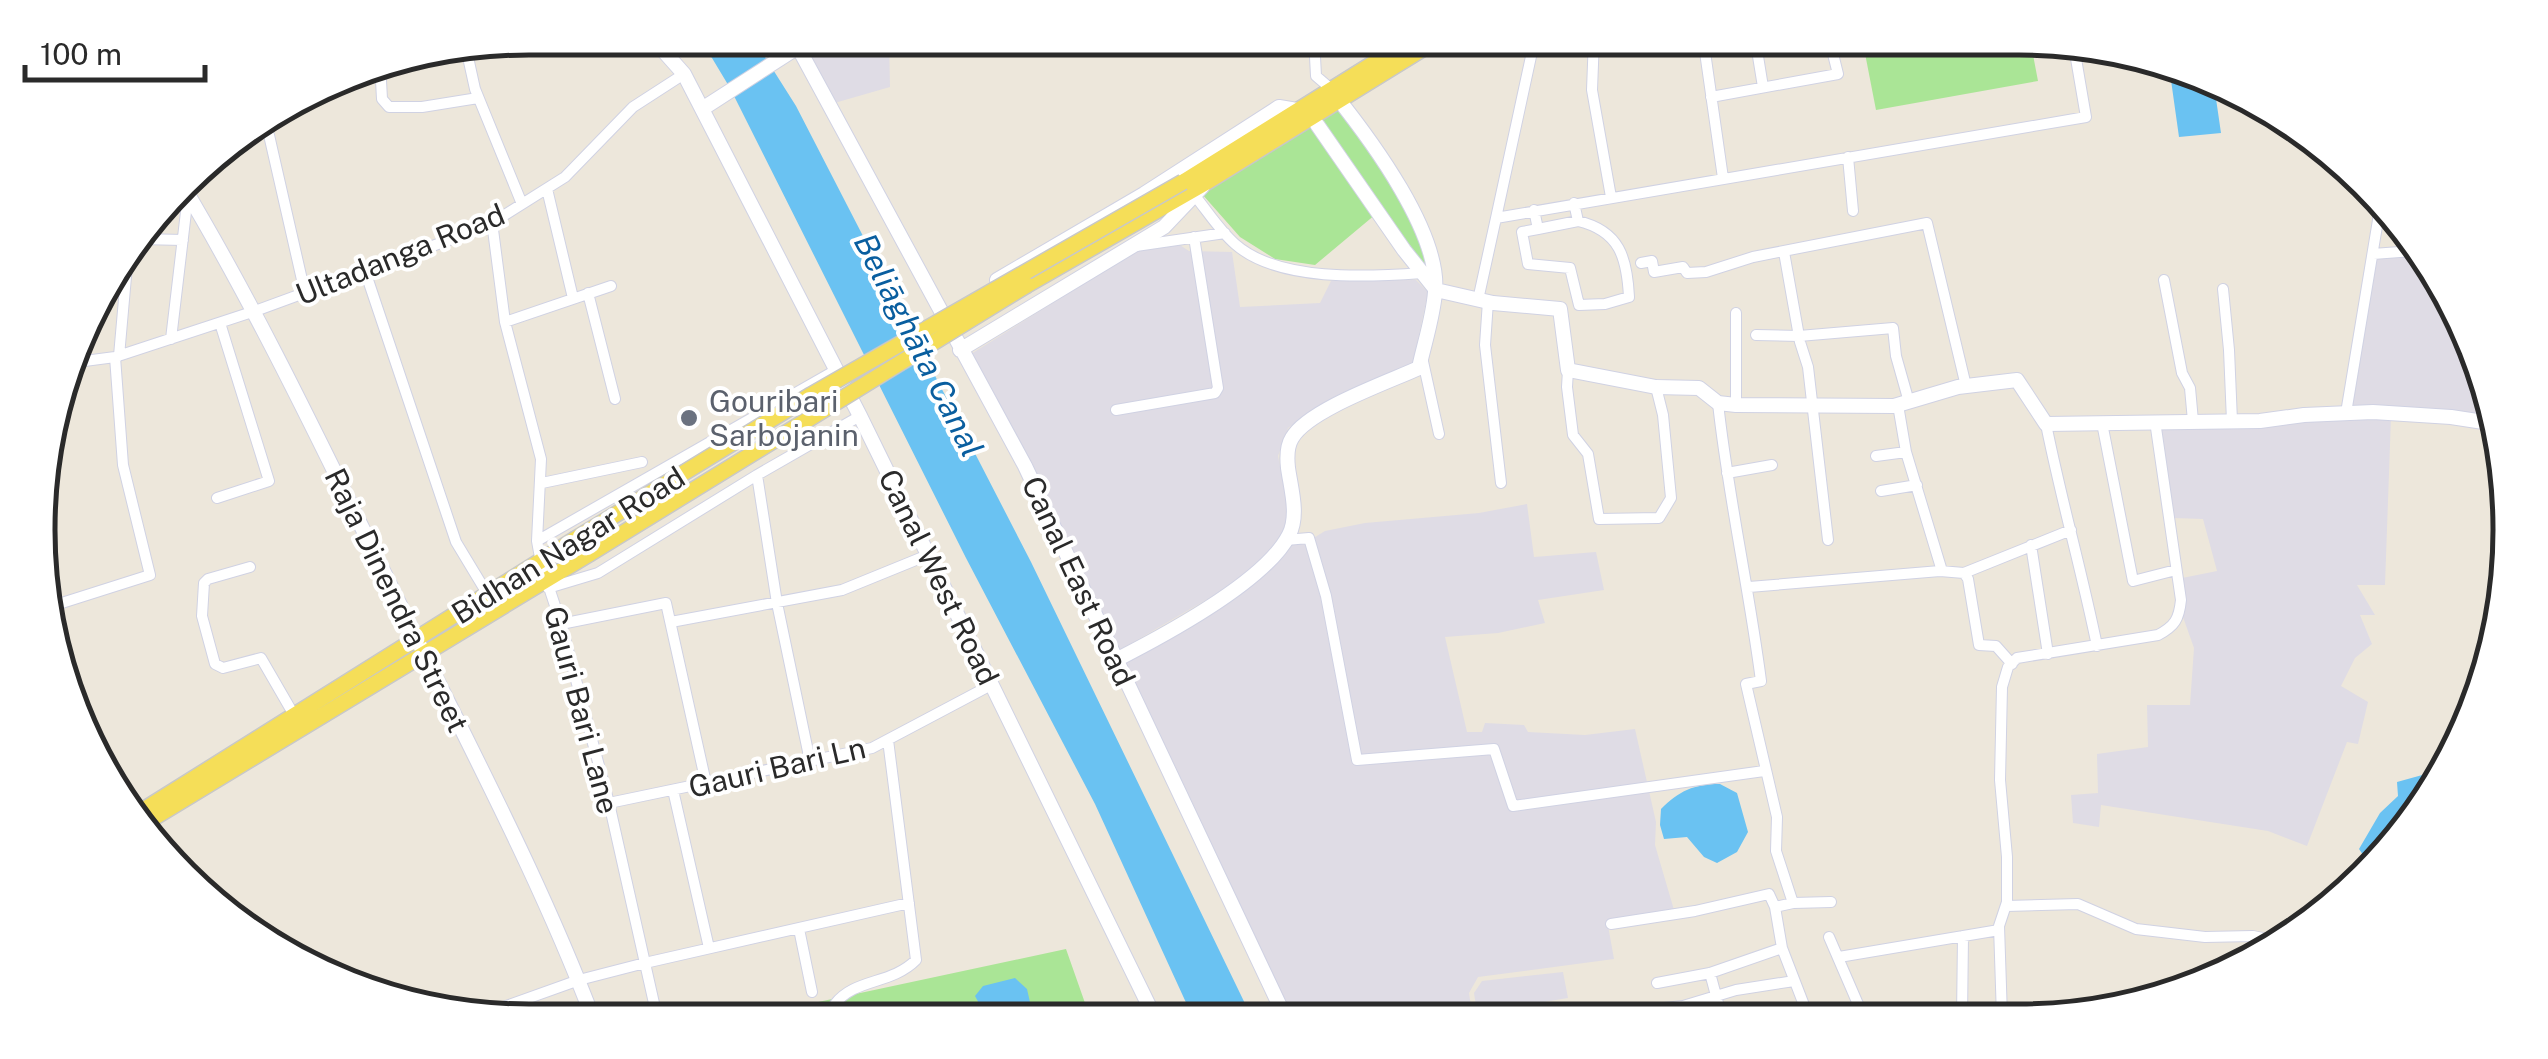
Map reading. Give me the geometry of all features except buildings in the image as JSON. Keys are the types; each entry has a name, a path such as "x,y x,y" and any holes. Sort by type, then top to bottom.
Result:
{"main road":[{"name":"Canal West Road","path":"667,55 706,107 1148,1004"},
{"path":"706,107 780,55"},
{"name":"Canal East Road","path":"799,55 1025,466 1278,1004"},
{"name":"Bidhan Nagar Road","path":"1334,94 1388,55"},
{"name":"Bidhan Nagar Road","path":"146,808 294,715 420,646 488,595 545,577 589,554 1193,188 1304,111 1408,55"},
{"path":"1116,660 1243,583 1286,540 1294,509 1287,458 1292,438 1310,421 1345,400 1419,368 1436,290 1433,260 1414,210 1334,94"},
{"path":"940,312 1144,194 1279,107 1304,111 1436,290 1560,309 1568,370 1656,387 1700,388 1718,402 1736,404 1903,403 1966,386 2018,380 2046,424 2232,421 2346,413 2480,422"},
{"name":"Bidhan Nagar Road","path":"545,577 574,540 811,395 1193,188"},
{"path":"960,350 1164,227 1193,188"},
{"name":"Raja Dinendra Street","path":"192,196 255,311 420,646 588,1004"},
{"path":"152,817 420,646 545,577"}],"street":[{"path":"1315,55 1316,76 1334,94"},
{"path":"1501,483 1483,300 1496,218 1531,55"},
{"path":"1593,55 1592,90 1611,197"},
{"path":"1705,55 1723,178"},
{"path":"1758,55 1763,87"},
{"path":"1711,97 1838,74 1833,55"},
{"path":"469,59 478,98 522,204"},
{"path":"1496,218 2086,117 2076,59"},
{"name":"Ultadanga Road","path":"86,361 117,357 220,323 492,222 565,177 634,107 684,74"},
{"path":"381,79 382,99 389,107 422,107 478,98"},
{"path":"269,136 305,293"},
{"path":"1848,158 1854,211"},
{"path":"546,188 573,298"},
{"path":"1193,188 1236,245 1273,265 1328,275 1422,273"},
{"path":"171,339 185,203"},
{"path":"1574,203 1578,221"},
{"path":"1534,210 1538,230"},
{"path":"1578,221 1601,226 1619,248 1628,274 1629,298 1579,305 1570,268 1528,264 1522,232 1578,221"},
{"path":"2346,413 2378,221"},
{"name":"Gauri Bari Lane","path":"492,222 505,322 541,459 538,541 545,577 609,804 654,1004"},
{"path":"1641,262 1652,261 1654,272 1683,268 1687,272 1706,272 1730,263 1927,223 1966,386"},
{"path":"1130,247 1225,233"},
{"path":"1116,410 1215,393 1218,388 1194,237"},
{"path":"155,239 182,240"},
{"path":"1784,252 1808,367 1828,540"},
{"path":"2373,254 2403,252"},
{"path":"365,270 456,542 488,595"},
{"path":"2164,280 2182,374 2190,388 2192,421"},
{"path":"61,603 150,575 123,465 117,357 125,282"},
{"path":"505,322 611,286"},
{"path":"2223,289 2232,421"},
{"path":"588,293 615,398"},
{"path":"1736,313 1736,404"},
{"path":"217,498 269,481 220,323"},
{"path":"1756,335 1800,336 1893,328 1906,452 1942,571"},
{"path":"1422,355 1439,434"},
{"path":"538,541 836,370"},
{"path":"1568,370 1573,435 1588,454 1599,519 1659,518 1671,498 1663,416 1656,387"},
{"path":"1718,402 1761,681 1746,684 1777,817 1776,852 1794,903"},
{"path":"545,577 598,573 860,416"},
{"path":"2002,1004 2000,930 2006,906 2007,857 2000,780 2002,687 2018,658 2158,635 2173,628 2179,617 2180,600 2155,421"},
{"path":"2102,422 2134,581 2176,570"},
{"path":"2046,424 2097,646"},
{"path":"1876,456 1906,452"},
{"path":"542,483 642,462"},
{"path":"1727,472 1772,465"},
{"path":"756,475 810,761"},
{"path":"1881,491 1917,485"},
{"path":"1749,587 1942,571 1964,574 2071,530"},
{"path":"1286,540 1308,538 1326,596 1357,760 1494,749 1513,806 1764,771"},
{"path":"2031,546 2048,654"},
{"path":"671,622 842,590 928,555"},
{"path":"250,567 204,583 202,616 214,664 223,668 261,658 294,715"},
{"path":"1964,574 1979,645 1996,646 2012,664"},
{"path":"561,624 661,602 669,608 706,784"},
{"name":"Gauri Bari Ln","path":"609,804 872,748 991,685"},
{"path":"834,1004 844,992 902,973 916,960 888,740"},
{"path":"673,790 709,948"},
{"path":"1610,924 1769,894 1782,948 1803,1004"},
{"path":"1775,907 1831,902"},
{"path":"513,1003 579,980 645,963 910,903"},
{"path":"2006,906 2078,904 2136,929 2205,938 2260,937"},
{"path":"799,929 812,992"},
{"path":"1839,958 2000,930"},
{"path":"1829,936 1858,1004"},
{"path":"1962,1004 1963,936"},
{"path":"1658,983 1710,972 1782,948"},
{"path":"1710,972 1718,1004"},
{"path":"1690,1004 1794,980"}],"shaded area":[{"path":"806,55 889,55 890,87 831,104"},
{"path":"1163,234 1189,251 1232,252 1240,307 1320,303 1331,281 1416,280 1428,292 1413,363 1320,406 1288,428 1278,456 1287,501 1287,527 1278,543 1242,579 1118,651 971,354"},
{"path":"2406,256 2413,266 2457,348 2479,417 2349,411 2375,258"},
{"path":"2391,417 2385,585 2357,585 2375,615 2360,615 2372,644 2355,658 2341,686 2368,702 2358,744 2347,742 2307,846 2268,831 2101,805 2099,827 2073,823 2071,795 2098,793 2097,754 2148,747 2147,705 2190,705 2194,648 2183,617 2182,578 2217,571 2203,519 2173,518 2158,424"},
{"path":"1527,504 1534,557 1596,552 1604,590 1538,600 1545,623 1498,633 1445,637 1467,732 1482,732 1485,723 1524,725 1528,732 1585,735 1635,729 1656,822 1655,845 1674,910 1607,920 1614,959 1478,977 1469,993 1471,1004 1282,1004 1119,660 1189,623 1288,544 1307,542 1325,531 1365,523 1479,513"},
{"path":"1563,972 1568,998 1531,1004 1476,1004 1474,993 1482,981"}],"green space":[{"path":"1865,55 2033,55 2038,81 1876,110"},
{"path":"1336,101 1405,201 1432,279 1317,115"},
{"path":"1310,120 1376,214 1315,265 1275,259 1240,237 1202,194"},
{"path":"1066,949 1085,1004 809,1004"}],"water":[{"name":"Beliāghāta Canal","path":"709,55 764,55 796,106 1031,562 1245,1004 1187,1004 1095,804"},
{"path":"2171,80 2216,98 2221,133 2179,137"},
{"path":"2424,774 2363,855 2359,849 2380,813 2398,796 2397,782"},
{"path":"1720,784 1737,793 1748,832 1737,852 1717,863 1704,857 1687,837 1664,839 1660,825 1661,809 1674,798 1695,787"},
{"path":"1015,978 1027,989 1030,1004 979,1004 975,996 983,986"}],"place":[{"name":"Gouribari Sarbojanin","path":"689,418"}]}
